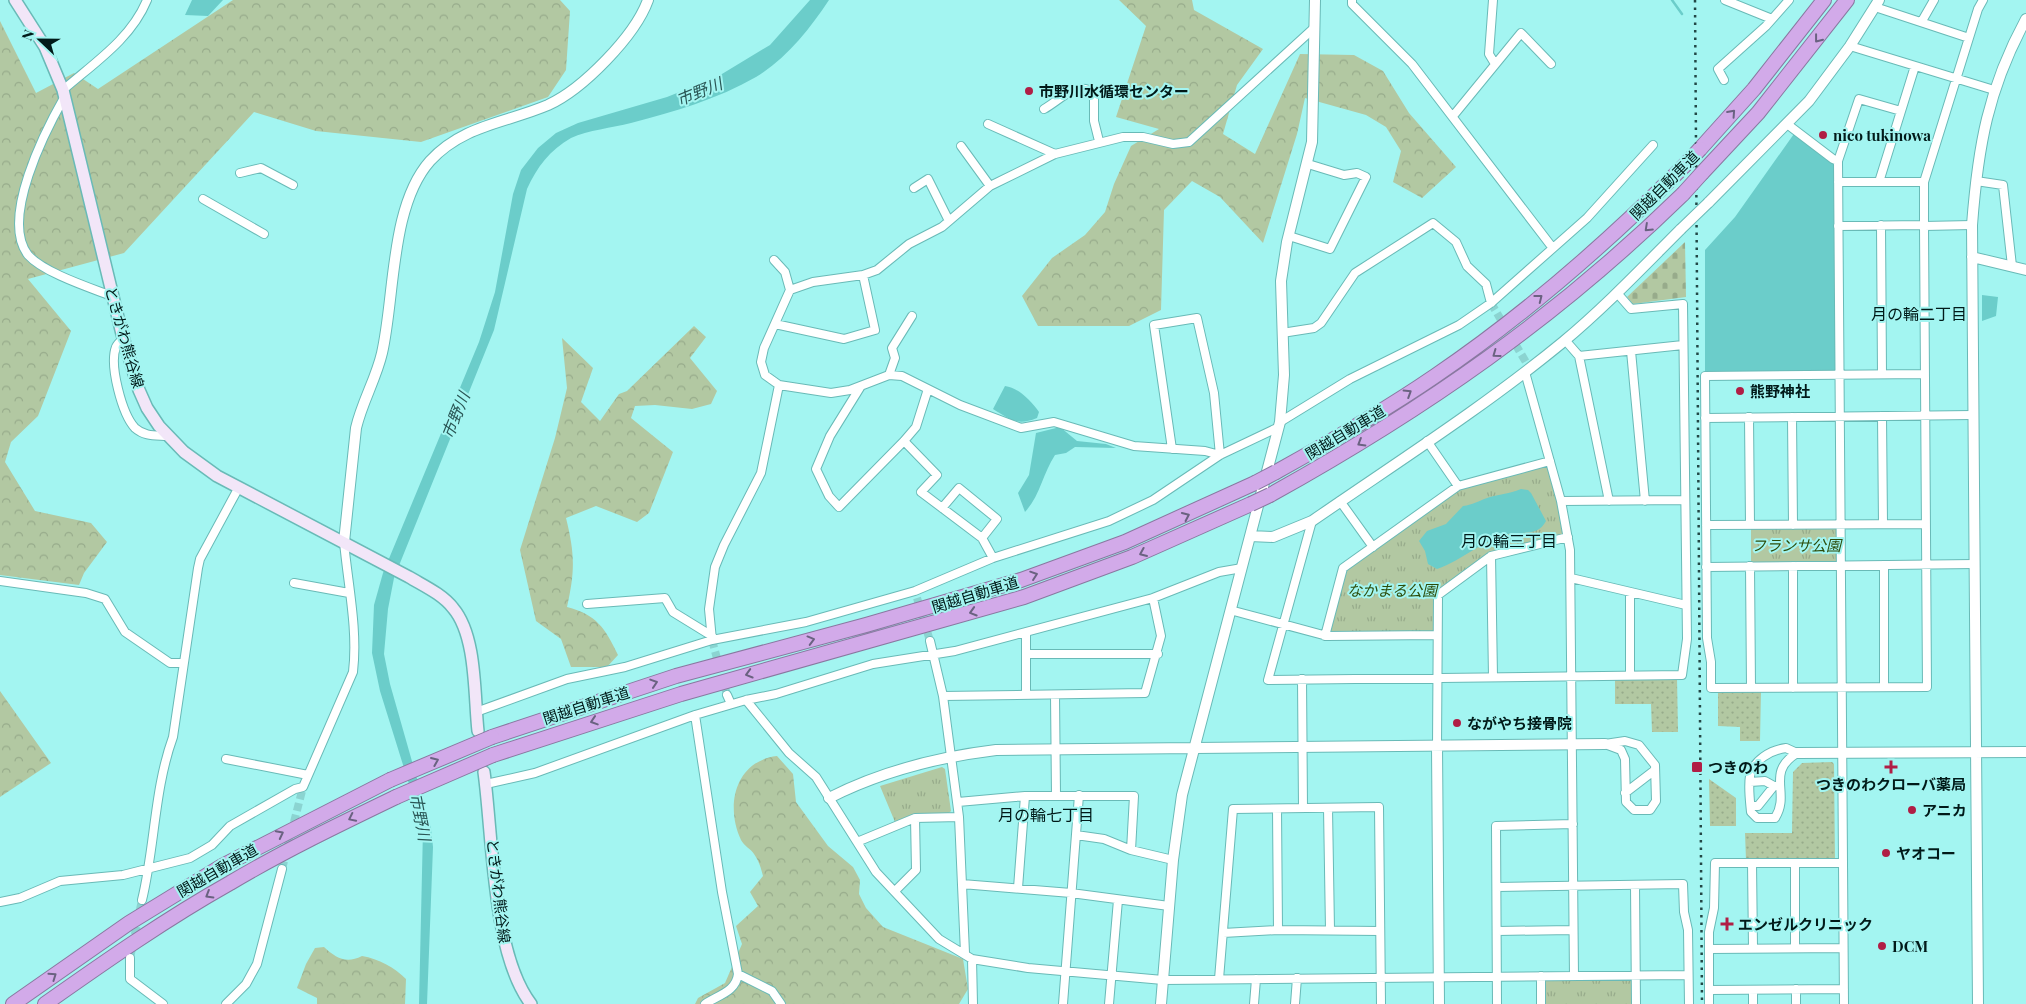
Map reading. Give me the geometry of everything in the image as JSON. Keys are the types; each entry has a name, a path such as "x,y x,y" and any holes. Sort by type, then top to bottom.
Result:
{"highway":[{"name":"関越自動車道","path":"13,1004 108,938 196,881 270,839 390,780 492,737 676,676 875,623 1020,580 1125,542 1276,472 1331,441 1435,376 1489,337 1590,256 1700,149 1754,89 1824,0"},
{"name":"関越自動車道","path":"45,1004 142,937 230,882 320,834 396,797 493,755 672,697 1024,597 1132,557 1270,495 1389,426 1500,351 1554,311 1602,270 1683,194 1758,113 1847,0"}],"main road":[{"name":"ときがわ熊谷線","path":"16,0 45,47 64,93 124,338 143,399 155,420 168,436 196,463 437,593 453,608 461,620 469,643 476,712"},
{"path":"476,712 478,731"},
{"name":"ときがわ熊谷線","path":"485,778 504,943 515,976 531,1004"}],"street":[{"path":"114,297 75,282 35,262 21,245 17,231 18,204 37,147 64,93 121,40 140,17 147,0"},
{"path":"0,902 20,898 60,881 123,875 190,858 212,844 230,826 295,789 303,787 353,672 355,656 344,542 356,428 380,359 402,221 411,189 429,162 455,140 470,132 549,104 596,70 627,36 648,0"},
{"path":"1161,1004 1173,860 1180,808 1194,747 1280,425 1284,375 1282,281 1289,236 1312,142 1315,0"},
{"path":"1352,0 1352,4 1412,64 1552,247"},
{"path":"1493,0 1489,54 1495,64"},
{"path":"1725,0 1772,19"},
{"path":"1724,80 1718,69 1772,19 1789,0"},
{"path":"1922,21 1934,0"},
{"path":"1925,374 1705,376 1707,638 1711,662 1712,688 1927,687 1924,182 1978,9 1983,0"},
{"path":"1250,536 1273,538 1312,521 1525,372 1565,340 1617,293 1809,101 1850,46 1877,3 1969,38"},
{"path":"1978,1004 1972,225 1981,141 1994,90 2010,48 2026,19"},
{"path":"790,290 812,282 863,275 877,270 909,244 942,227 990,186 1055,154 1123,136 1143,137 1173,144 1189,142 1314,28"},
{"path":"1453,116 1521,33 1551,64"},
{"path":"1850,46 1994,90"},
{"path":"1879,182 1915,66"},
{"path":"1044,109 1080,87 1088,88 1094,93 1094,121 1099,141"},
{"path":"1844,1004 1838,161 1859,99 1901,111"},
{"path":"988,124 1055,154"},
{"path":"1787,124 1833,160 1838,161"},
{"path":"476,712 567,679 625,666 712,638 806,622 916,594 993,558 1109,521 1154,500 1220,455 1280,425 1350,379 1459,325 1491,303 1587,218 1653,145"},
{"path":"961,146 990,186"},
{"path":"1289,236 1330,249 1366,177 1357,173 1344,175 1308,164"},
{"path":"240,173 261,168 293,185"},
{"path":"914,188 928,179 949,221"},
{"path":"1976,181 2003,185 2012,266"},
{"path":"1838,182 1924,182"},
{"path":"203,199 264,234"},
{"path":"1282,332 1314,328 1321,323 1354,273 1433,223 1456,242 1467,266 1486,284 1491,303"},
{"path":"1881,225 1882,374"},
{"path":"1838,226 1972,225"},
{"path":"1972,257 2026,270"},
{"path":"774,260 786,272 790,290 764,348 761,362 765,375 779,385 831,393 850,390 889,375 902,376 960,405 1021,428 1054,422 1134,446 1205,451 1220,455"},
{"path":"775,324 844,339 875,330 863,275"},
{"path":"1312,521 1268,680 1682,675 1687,639 1683,304 1630,309 1617,293"},
{"path":"889,375 895,358 892,348 912,316"},
{"path":"1172,449 1154,325 1197,318 1214,393 1220,455"},
{"path":"124,338 116,348 115,384 128,419 136,428 148,435 168,436"},
{"path":"1565,340 1579,356 1608,501"},
{"path":"1579,356 1683,345"},
{"path":"1630,351 1645,501"},
{"path":"1525,372 1561,501 1568,537 1571,578 1574,976"},
{"path":"712,638 709,609 715,567 724,545 761,473 779,385"},
{"path":"861,386 830,436 816,468 829,496 839,507 916,427 928,389"},
{"path":"1882,416 1883,524"},
{"path":"1705,418 1973,416"},
{"path":"1749,417 1750,525"},
{"path":"1792,417 1793,525"},
{"path":"1427,440 1458,486"},
{"path":"904,441 937,475 920,492 982,538 993,558"},
{"path":"1324,636 1343,568 1458,486 1550,461"},
{"path":"142,900 150,868 165,760 173,738 200,559 238,487"},
{"path":"942,508 958,488 997,519 982,538"},
{"path":"1561,501 1685,500"},
{"path":"1340,501 1373,547"},
{"path":"1706,526 1926,524"},
{"path":"1439,1004 1438,595 1491,556 1568,537"},
{"path":"1491,556 1493,677"},
{"path":"1706,567 1974,564"},
{"path":"1884,565 1884,687"},
{"path":"1750,566 1751,688"},
{"path":"1793,566 1794,688"},
{"path":"485,778 535,773 730,704 776,694 873,664 955,651 1153,598 1219,572 1242,568"},
{"path":"1571,578 1686,605"},
{"path":"0,581 86,593 105,599 125,632 170,663 184,663"},
{"path":"294,583 349,593"},
{"path":"1630,592 1630,676"},
{"path":"587,604 665,598 672,612 712,638"},
{"path":"943,696 1145,693 1162,636 1153,598"},
{"path":"1230,610 1324,636 1438,635"},
{"path":"1026,632 1028,654 1026,695"},
{"path":"930,641 943,696 958,802 965,953"},
{"path":"1028,654 1158,654"},
{"path":"1302,679 1303,808"},
{"path":"727,695 730,704"},
{"path":"1055,695 1056,796"},
{"path":"746,700 789,753 816,777 876,872 896,890 939,940 965,953 972,959 1064,972 1163,980 1688,974"},
{"path":"695,715 722,892 738,974 737,984 733,988 705,1004"},
{"path":"829,798 882,775 952,755 996,750 1572,745 1605,744 1625,740 1639,745 1655,765 1656,801 1650,810 1634,810 1626,802 1625,759 1621,750 1605,744"},
{"path":"1797,753 1786,760 1780,770 1777,786 1780,810 1775,818 1757,818 1751,812 1750,806 1750,775 1764,755 1774,749 1786,748 1797,753 2026,752"},
{"path":"226,759 308,775"},
{"path":"1626,793 1655,770"},
{"path":"1750,782 1765,782 1777,786"},
{"path":"1750,806 1758,806 1777,786"},
{"path":"1063,1004 1079,795"},
{"path":"958,802 1025,796 1134,796 1131,850"},
{"path":"1018,888 1025,796"},
{"path":"1219,979 1233,809 1379,807 1381,1004"},
{"path":"1328,808 1330,930"},
{"path":"1277,809 1278,930"},
{"path":"857,842 915,818 959,817"},
{"path":"896,890 916,870 915,818"},
{"path":"1497,1004 1496,826 1573,824"},
{"path":"1076,835 1104,838 1131,850 1173,860"},
{"path":"1709,1004 1709,932 1714,908 1715,863 1842,863"},
{"path":"1752,864 1753,948"},
{"path":"1795,864 1795,948"},
{"path":"226,1004 243,989 258,964 282,869"},
{"path":"962,884 1071,893 1169,906"},
{"path":"1497,887 1683,884 1684,912 1688,930 1689,1004"},
{"path":"1636,885 1636,1004"},
{"path":"1109,1004 1118,900"},
{"path":"1223,933 1278,930 1380,931"},
{"path":"1497,931 1573,930"},
{"path":"1709,949 1843,948"},
{"path":"130,958 130,979 163,1004"},
{"path":"972,959 973,1004"},
{"path":"738,974 772,991 781,1004"},
{"path":"1541,976 1541,1004"},
{"path":"1295,1004 1297,978"},
{"path":"1254,1004 1256,979"},
{"path":"1796,989 1796,1004"},
{"path":"1709,990 1844,989"},
{"path":"1753,990 1753,1004"}],"green space":[{"path":"233,0 560,0 570,11 566,70 548,97 421,142 316,131 254,112 124,253 28,279 71,331 38,416 11,442 5,462 35,511 91,523 107,542 84,573 79,585 0,575 0,21 36,93 74,73 98,89"},
{"path":"1119,0 1192,0 1194,10 1263,49 1237,85 1223,134 1255,154 1300,54 1354,55 1383,71 1409,113 1456,167 1422,198 1393,182 1401,151 1386,127 1366,115 1305,98 1297,134 1263,243 1220,197 1192,181 1164,210 1161,310 1129,326 1038,326 1022,296 1052,258 1085,235 1105,212 1114,184 1131,146 1159,129 1116,117 1146,26"},
{"path":"1685,242 1686,297 1633,304 1627,297"},
{"path":"694,326 706,337 690,358 717,391 711,404 692,409 655,405 635,406 631,418 673,452 649,513 637,522 596,506 566,518 573,562 567,607 586,614 599,624 609,637 618,655 607,667 571,667 561,639 536,621 520,550 555,438 567,388 562,338 593,368 581,402 600,421 619,394 627,391"},
{"name":"なかまる公園","path":"1550,461 1568,537 1491,556 1438,595 1437,635 1327,636 1343,568 1458,486"},
{"name":"フランサ公園","path":"1840,524 1841,565 1751,566 1751,525"},
{"path":"1615,678 1677,678 1678,732 1652,732 1651,704 1615,704"},
{"path":"0,691 51,763 0,797"},
{"path":"1718,691 1761,691 1760,741 1740,741 1740,727 1718,726"},
{"path":"777,756 793,774 796,802 828,846 853,867 860,880 859,894 866,908 883,927 963,959 968,989 959,1004 695,1004 698,998 725,983 742,944 736,926 758,906 750,892 763,876 756,857 741,840 736,827 734,800 737,787 751,766"},
{"path":"1832,762 1834,764 1835,859 1746,860 1745,833 1792,833 1793,772 1802,763"},
{"path":"942,767 945,769 951,811 949,813 913,814 895,822 880,786"},
{"path":"1709,779 1736,798 1736,826 1710,826"},
{"path":"324,947 342,959 351,960 362,956 368,957 386,964 396,971 406,979 405,1004 317,1004 317,998 297,988 306,964 315,948"},
{"path":"1636,975 1636,1004 1541,1004 1541,976"}],"water":[{"path":"192,0 223,0 208,16 185,15"},
{"name":"市野川","path":"810,0 829,0 797,43 778,61 756,77 726,92 679,109 571,138 545,160 535,173 527,189 494,330 394,578 388,609 384,654 390,684 431,828 433,847 427,1004 419,1004 423,829 380,691 372,653 374,605 383,573 479,342 495,292 513,194 521,170 538,148 556,133 578,123 667,97 717,77 770,45"},
{"path":"1796,131 1838,161 1839,375 1705,376 1705,250 1735,217"},
{"path":"1982,295 1998,297 1996,316 1982,321"},
{"path":"1005,386 1015,389 1028,399 1039,412 1037,418 1024,422 1014,421 993,409"},
{"path":"1060,427 1077,441 1106,444 1116,448 1075,447 1066,453 1055,455 1038,492 1025,512 1018,493 1029,475 1036,433"},
{"path":"1521,489 1528,490 1531,493 1546,521 1543,526 1534,531 1498,537 1437,569 1428,564 1425,551 1419,541 1427,531 1446,524 1463,506"}],"waterway":[{"path":"1672,0 1682,14"}],"tunnel":[{"path":"1491,303 1530,369"},
{"path":"917,598 930,641"},
{"path":"712,640 727,695"},
{"path":"282,869 303,787"},
{"path":"130,958 142,900"}],"railway":[{"path":"1695,0 1702,1004"}],"place":[{"name":"市野川水循環センター","path":"1029,91"},
{"name":"nico tukinowa","path":"1823,135"},
{"name":"熊野神社","path":"1740,391"},
{"name":"ながやち接骨院","path":"1457,723"},
{"name":"つきのわ","path":"1697,767"},
{"name":"つきのわクローバ薬局","path":"1891,767"},
{"name":"アニカ","path":"1912,810"},
{"name":"ヤオコー","path":"1886,853"},
{"name":"エンゼルクリニック","path":"1727,924"},
{"name":"DCM","path":"1882,946"}],"district":[{"name":"月の輪二丁目","path":"1919,313"},
{"name":"月の輪三丁目","path":"1509,540"},
{"name":"月の輪七丁目","path":"1046,814"}]}
